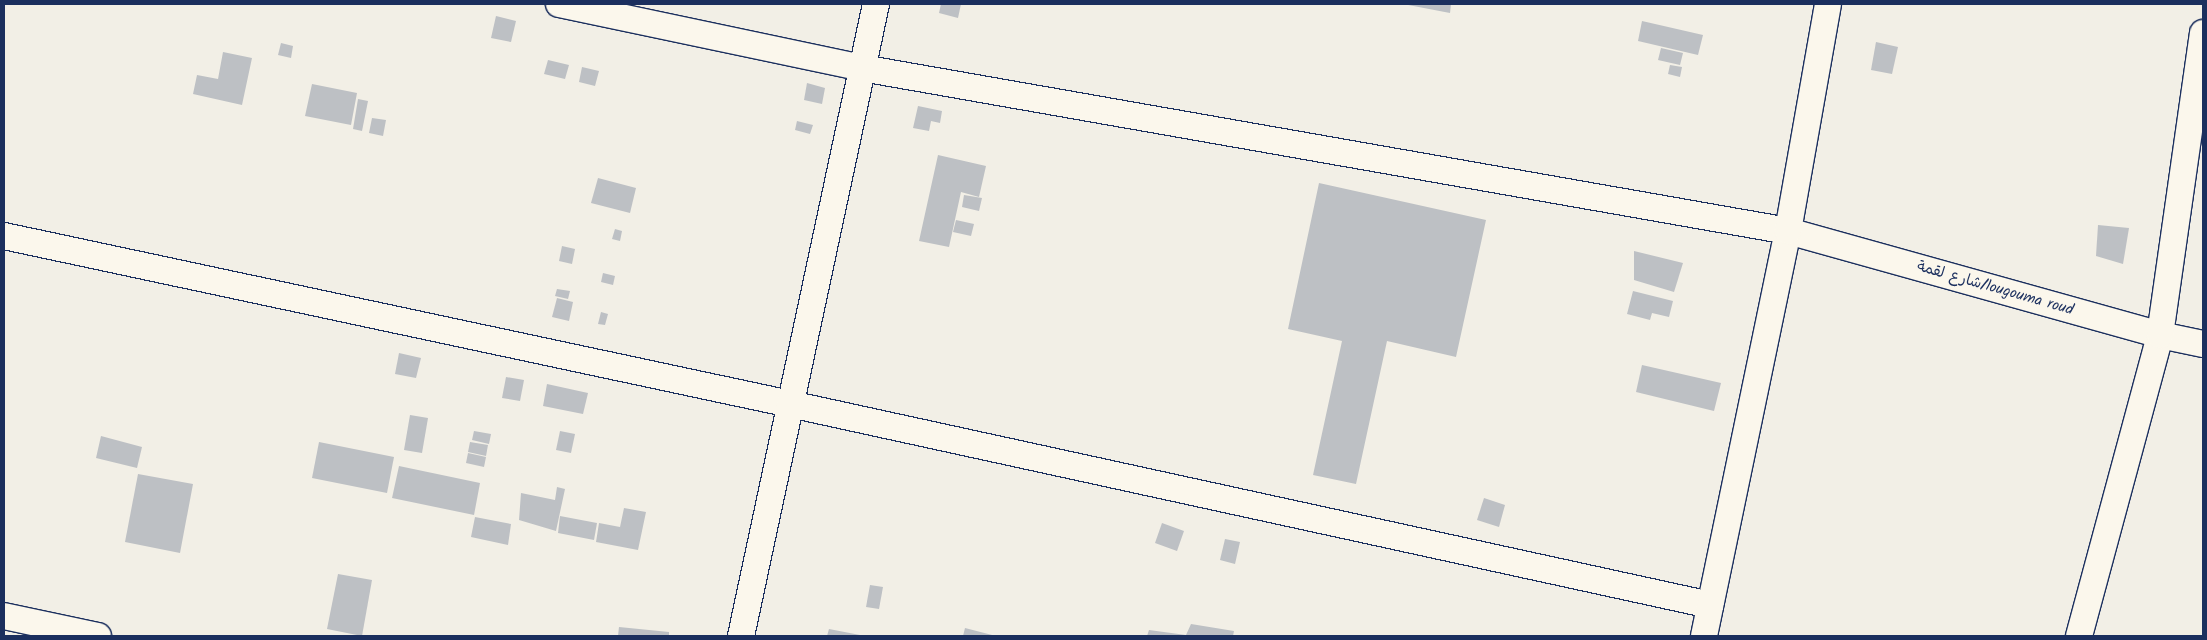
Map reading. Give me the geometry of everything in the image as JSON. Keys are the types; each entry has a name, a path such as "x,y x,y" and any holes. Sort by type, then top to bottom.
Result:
{"street":[{"name":"شارع لقمة/lougouma roud","path":"560,4 862,68 1788,231 2160,335 2203,344"},
{"path":"741,636 876,4"},
{"path":"1704,636 1788,231 1828,4"},
{"path":"2079,636 2160,335 2203,32"},
{"path":"4,236 790,404 1710,606"},
{"path":"4,616 98,636"}],"building":[{"path":"941,4 961,4 958,18 939,13"},
{"path":"1403,4 1451,4 1450,13"},
{"path":"496,16 516,21 511,42 491,38"},
{"path":"1642,21 1703,35 1698,55 1638,41"},
{"path":"1876,42 1898,47 1892,74 1871,70"},
{"path":"281,43 293,46 291,58 278,55"},
{"path":"1661,48 1683,53 1680,65 1658,60"},
{"path":"223,52 252,58 242,105 193,94 197,75 218,79"},
{"path":"548,60 569,65 565,79 544,74"},
{"path":"1670,65 1682,67 1680,77 1668,74"},
{"path":"582,67 599,71 595,86 579,82"},
{"path":"807,83 825,88 822,104 804,100"},
{"path":"312,84 357,93 351,125 305,116"},
{"path":"358,99 368,101 362,131 353,129"},
{"path":"918,106 942,111 940,123 931,121 929,131 913,128"},
{"path":"372,118 386,120 383,136 369,133"},
{"path":"797,121 813,125 810,134 795,130"},
{"path":"938,155 986,166 979,197 961,192 949,247 919,241"},
{"path":"598,178 636,188 630,213 591,203"},
{"path":"1319,183 1486,220 1456,357 1387,341 1356,484 1313,475 1342,341 1288,329"},
{"path":"964,195 982,198 979,211 962,207"},
{"path":"956,220 974,224 971,236 953,232"},
{"path":"2098,225 2129,228 2123,264 2096,256"},
{"path":"615,229 622,231 620,241 612,239"},
{"path":"562,246 575,249 572,264 559,261"},
{"path":"1634,251 1683,263 1674,292 1634,280"},
{"path":"603,273 615,276 613,285 601,282"},
{"path":"557,289 570,291 568,299 555,296"},
{"path":"1633,291 1673,301 1669,317 1652,313 1650,320 1627,314"},
{"path":"557,298 573,302 569,321 552,317"},
{"path":"601,312 608,314 605,325 598,324"},
{"path":"399,353 421,358 416,378 395,374"},
{"path":"1642,365 1721,383 1714,411 1636,392"},
{"path":"506,377 524,380 520,401 502,398"},
{"path":"547,384 588,393 583,414 543,406"},
{"path":"410,415 428,418 422,453 404,450"},
{"path":"474,431 491,434 489,444 472,440"},
{"path":"560,431 575,434 571,453 556,450"},
{"path":"101,436 142,447 137,468 96,458"},
{"path":"319,442 394,457 387,493 312,478"},
{"path":"470,442 488,445 486,456 468,452"},
{"path":"468,453 486,457 484,467 466,463"},
{"path":"399,466 480,483 474,515 392,498"},
{"path":"138,474 193,484 180,553 125,542"},
{"path":"557,487 565,489 556,531 519,520 521,493 555,500"},
{"path":"1484,498 1505,505 1499,527 1477,520"},
{"path":"624,508 646,512 638,550 596,542 599,523 620,527"},
{"path":"560,516 597,523 594,540 558,533"},
{"path":"475,517 511,524 508,545 471,537"},
{"path":"1162,523 1184,531 1177,551 1155,543"},
{"path":"1225,539 1240,542 1235,564 1220,560"},
{"path":"338,574 372,580 362,636 327,629"},
{"path":"870,585 883,587 879,609 866,607"},
{"path":"1191,624 1234,631 1233,636 1147,636 1149,630 1186,635"},
{"path":"619,627 669,632 669,636 618,636"},
{"path":"965,628 996,636 963,636"},
{"path":"829,629 860,635 860,636 827,636"}]}
